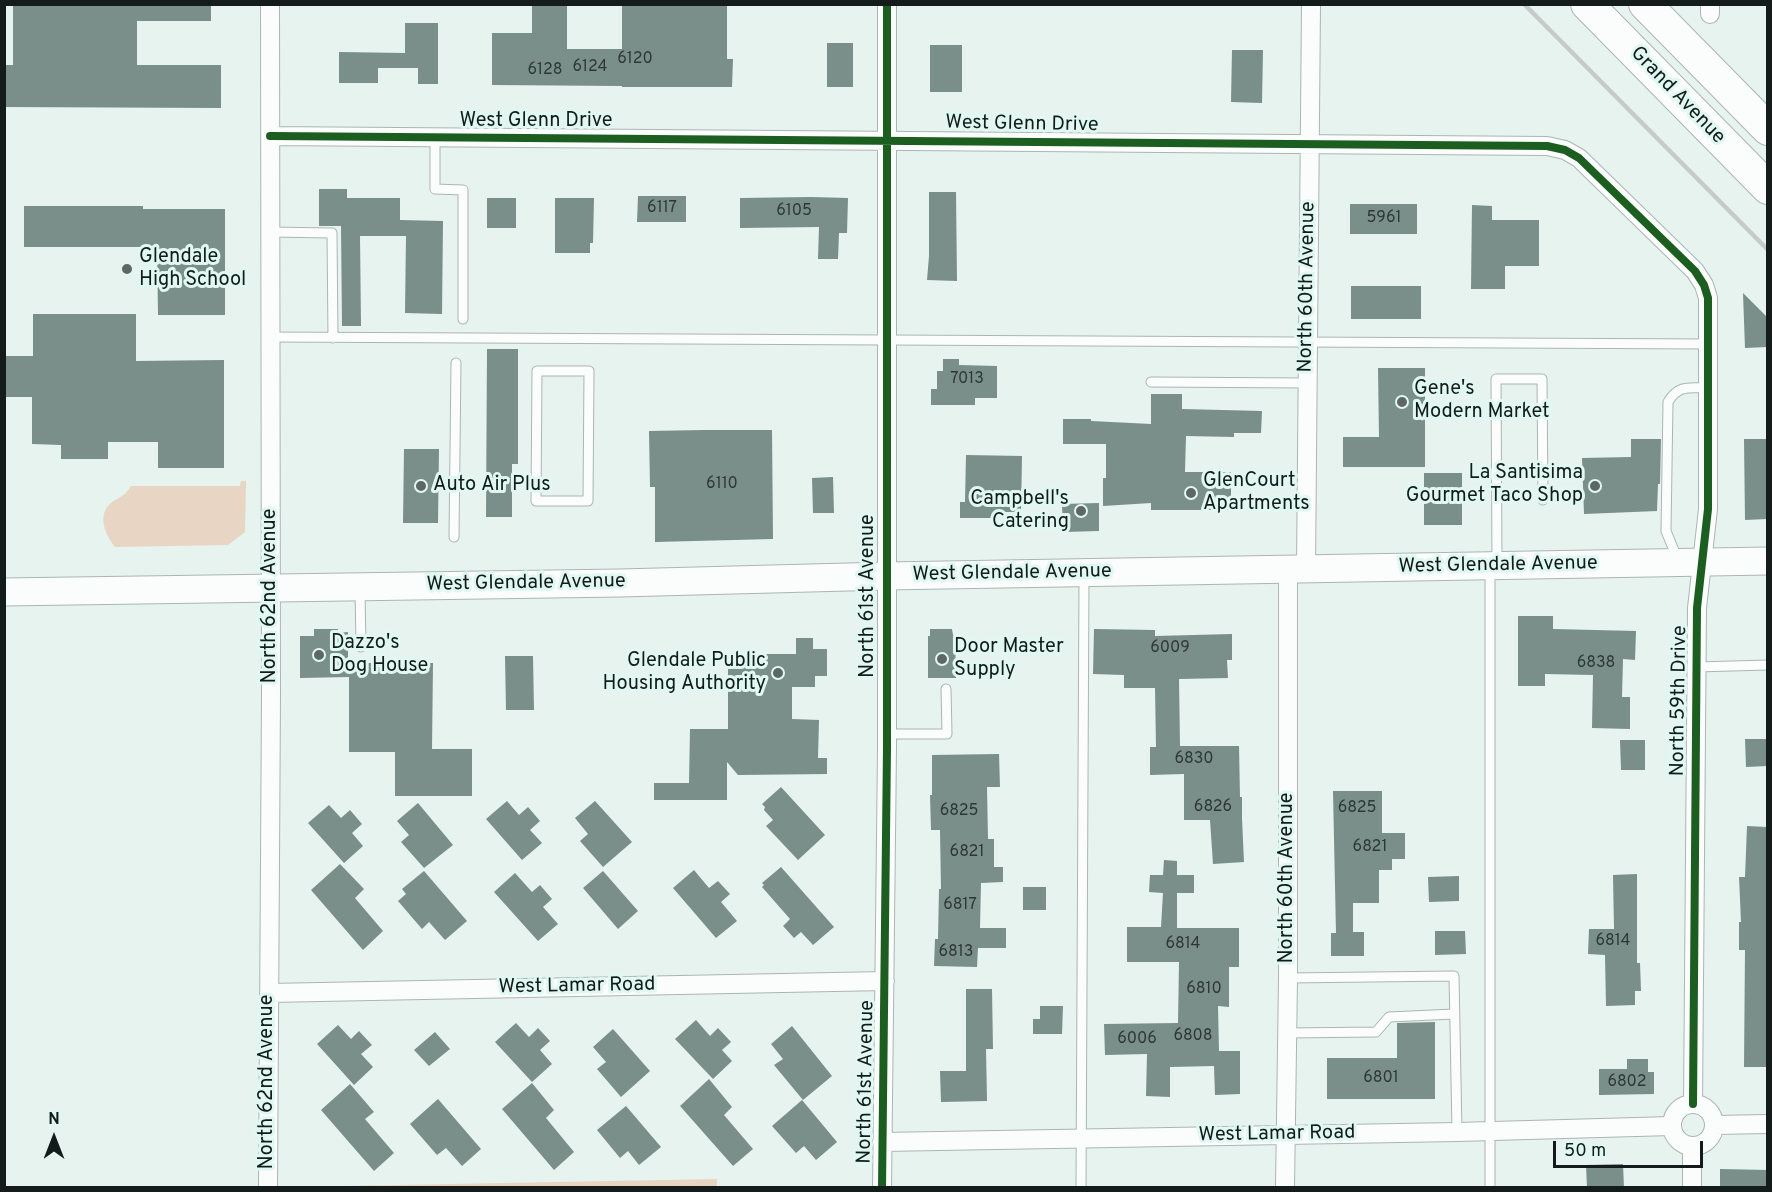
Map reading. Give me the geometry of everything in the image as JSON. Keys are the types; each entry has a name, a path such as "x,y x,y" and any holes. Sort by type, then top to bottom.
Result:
{"highway":[{"name":"Grand Avenue","path":"1587,4 1767,188"},
{"name":"Grand Avenue","path":"1645,4 1767,129"}],"main road":[{"name":"West Glendale Avenue","path":"4,592 620,583 886,576 1767,561"}],"street":[{"name":"North 62nd Avenue","path":"268,1188 271,800 270,4"},
{"name":"North 61st Avenue","path":"882,1188 886,734 886,4"},
{"name":"North 60th Avenue","path":"1285,1188 1297,569 1307,383 1311,4"},
{"name":"West Glenn Drive","path":"270,136 1547,146 1565,150 1579,158 1695,271 1704,285 1708,298"},
{"name":"North 59th Drive","path":"1693,1104 1697,596 1690,562 1708,509 1708,298"},
{"name":"West Lamar Road","path":"269,993 885,981"},
{"path":"1693,1104 1705,1108 1713,1118 1714,1125 1710,1137 1699,1145 1692,1146 1676,1138 1672,1121 1677,1111 1693,1104"},
{"path":"1714,1125 1767,1124"},
{"name":"West Lamar Road","path":"882,1142 1672,1126"},
{"path":"1692,1146 1692,1188"}],"lane":[{"path":"435,138 435,189 464,190 463,319"},
{"path":"270,232 332,233 333,338"},
{"path":"270,337 1709,344"},
{"path":"454,537 456,363"},
{"path":"537,371 589,371 588,501 536,501 537,371"},
{"path":"1490,1188 1496,380 1542,379 1542,500"},
{"path":"1152,382 1307,383"},
{"path":"1690,562 1666,531 1668,402 1674,393 1685,388 1708,388"},
{"path":"1082,1188 1084,573"},
{"path":"360,587 361,647"},
{"path":"1696,667 1767,665"},
{"path":"886,734 947,734 946,688"},
{"path":"1288,978 1454,976 1457,1132"},
{"path":"1287,1033 1376,1032 1389,1017 1454,1014"}],"shaded area":[{"path":"241,481 246,481 245,532 228,545 115,547 105,530 103,519 107,507 125,494 131,486 240,486"},
{"path":"717,1179 717,1188 289,1187"}],"building":[{"path":"13,4 211,4 211,21 137,21 137,65 221,65 221,108 4,107 4,65 13,65"},
{"path":"532,4 567,4 567,49 622,49 622,4 727,4 727,59 733,59 732,87 492,85 492,33 532,33"},
{"path":"405,23 438,23 438,84 418,84 418,68 378,68 378,83 339,83 339,52 405,53"},
{"path":"827,43 853,43 853,87 827,87"},
{"path":"930,45 962,45 962,92 930,92"},
{"path":"1232,50 1263,50 1262,103 1231,102"},
{"path":"319,189 347,189 347,198 400,198 400,220 443,221 442,314 405,313 406,236 360,236 361,326 342,326 341,226 319,226"},
{"path":"929,192 956,192 957,281 927,280"},
{"path":"638,196 686,196 686,222 637,222"},
{"path":"487,198 516,198 516,228 487,228"},
{"path":"555,198 594,198 593,243 590,243 590,253 555,253"},
{"path":"740,198 848,198 847,233 839,233 838,259 818,259 819,227 740,228"},
{"path":"1350,204 1417,204 1417,234 1350,234"},
{"path":"1472,205 1492,206 1492,220 1539,220 1539,266 1505,266 1505,289 1471,289"},
{"path":"24,206 225,209 225,315 158,315 157,247 24,247"},
{"path":"1351,286 1421,286 1421,319 1351,319"},
{"path":"1743,293 1767,317 1767,347 1745,348"},
{"path":"33,314 136,314 136,361 224,360 224,468 158,468 158,442 108,442 108,459 61,459 61,445 32,444 32,397 4,397 4,356 33,356"},
{"path":"487,349 518,349 518,464 512,464 512,517 486,517"},
{"path":"943,359 959,359 959,365 997,366 997,398 975,398 975,405 931,405 931,389 937,389 937,371 943,371"},
{"name":"Gene's Modern Market","path":"1378,368 1425,368 1425,467 1343,467 1343,437 1379,437"},
{"path":"1151,394 1182,394 1182,409 1262,411 1261,433 1234,433 1234,437 1186,436 1185,472 1231,472 1231,510 1151,510 1151,503 1103,506 1106,444 1063,444 1063,419 1151,424"},
{"path":"772,430 773,539 655,542 655,487 650,487 649,431"},
{"path":"1631,439 1661,439 1657,511 1584,514 1582,458 1631,457"},
{"path":"1744,439 1767,439 1767,519 1745,520"},
{"name":"Auto Air Plus","path":"404,449 439,449 438,523 403,523"},
{"path":"966,455 1022,456 1021,512 998,512 998,518 960,518 960,502 965,502"},
{"path":"1424,473 1462,473 1462,525 1424,525"},
{"path":"833,477 834,513 813,513 812,478"},
{"name":"Campbell's Catering","path":"1099,503 1099,531 1063,532 1062,504"},
{"path":"1518,616 1553,616 1553,629 1636,631 1635,660 1623,659 1622,697 1630,697 1630,729 1592,728 1593,675 1545,674 1545,686 1518,686"},
{"path":"314,629 338,629 338,633 348,632 348,663 433,663 432,749 472,749 472,796 395,796 395,752 349,752 349,677 300,678 300,636 314,636"},
{"name":"Door Master Supply","path":"930,629 952,629 955,635 956,678 928,678"},
{"path":"1094,629 1155,630 1155,636 1232,634 1232,660 1227,660 1228,678 1179,679 1180,746 1239,746 1244,862 1213,864 1210,820 1184,820 1184,774 1150,775 1150,747 1156,747 1155,688 1124,688 1124,675 1093,674"},
{"path":"796,638 813,638 813,649 827,649 827,676 815,676 815,687 792,687 792,719 819,720 818,758 827,758 827,774 738,775 727,762 727,800 654,800 654,783 689,783 690,729 728,729 728,654 796,654"},
{"path":"505,656 533,656 534,710 506,710"},
{"path":"1745,739 1767,739 1767,766 1746,767"},
{"path":"1620,740 1645,740 1645,770 1621,770"},
{"path":"999,754 1000,787 987,787 988,839 994,839 994,867 1003,867 1003,882 981,883 980,928 1006,928 1006,948 978,948 977,967 934,966 935,939 938,939 939,889 941,889 940,830 931,830 932,755"},
{"path":"781,787 825,835 798,860 766,826 773,820 762,804"},
{"path":"1333,791 1382,791 1382,833 1405,833 1405,859 1392,859 1392,870 1379,870 1379,903 1353,903 1353,932 1364,932 1364,956 1331,956 1331,933 1336,933"},
{"path":"507,801 519,815 528,807 540,821 530,830 542,843 522,860 486,819"},
{"path":"595,801 632,842 603,867 580,841 588,834 575,818"},
{"path":"418,803 453,845 424,868 401,842 409,835 397,821"},
{"path":"329,805 341,818 350,810 362,824 352,833 363,846 344,863 308,823"},
{"path":"1747,826 1767,827 1767,1067 1744,1067 1745,950 1739,950 1739,922 1741,922 1739,877 1745,877"},
{"path":"1164,860 1177,861 1177,875 1194,875 1194,893 1177,893 1177,928 1239,928 1239,967 1229,967 1229,1007 1218,1006 1219,1051 1240,1051 1240,1094 1215,1095 1214,1066 1170,1067 1170,1097 1146,1096 1147,1054 1105,1055 1104,1024 1178,1023 1179,962 1127,962 1127,927 1161,927 1163,893 1149,892 1150,875 1163,875"},
{"path":"340,864 364,889 355,898 383,931 363,950 311,890"},
{"path":"781,867 834,927 813,945 801,932 794,938 783,926 790,919 762,887 764,885 762,883"},
{"path":"694,870 709,888 718,881 730,894 721,902 737,921 716,938 673,888"},
{"path":"424,871 467,921 445,940 429,922 422,929 398,901 406,894 402,889"},
{"path":"603,871 638,911 618,929 583,888"},
{"path":"515,873 532,892 540,885 552,899 543,907 558,924 538,941 494,892"},
{"path":"1637,874 1637,963 1640,963 1641,991 1635,991 1635,1005 1606,1006 1605,955 1588,954 1589,929 1614,929 1613,875"},
{"path":"1459,876 1459,901 1429,902 1428,877"},
{"path":"1023,887 1046,887 1046,910 1023,910"},
{"path":"1435,931 1465,931 1466,954 1435,955"},
{"path":"966,989 992,989 993,1049 986,1049 987,1101 941,1102 940,1071 966,1071"},
{"path":"1040,1006 1063,1006 1062,1034 1033,1034 1033,1019 1040,1019"},
{"path":"696,1020 710,1036 718,1028 731,1042 722,1050 732,1061 713,1079 675,1039"},
{"path":"1435,1022 1435,1099 1327,1099 1327,1058 1397,1058 1397,1023"},
{"path":"516,1023 529,1037 538,1028 550,1041 540,1050 552,1064 532,1082 495,1042"},
{"path":"338,1025 351,1039 359,1031 372,1045 361,1054 373,1067 354,1085 317,1044"},
{"path":"792,1026 832,1076 803,1100 774,1065 783,1059 771,1044"},
{"path":"613,1029 650,1071 621,1097 597,1069 606,1062 593,1047"},
{"path":"435,1032 450,1049 429,1066 414,1050"},
{"path":"1627,1059 1648,1059 1648,1072 1654,1072 1654,1094 1599,1095 1599,1069 1627,1069"},
{"path":"709,1079 732,1107 724,1115 753,1149 733,1166 680,1106"},
{"path":"532,1083 554,1110 546,1118 574,1152 554,1170 502,1109"},
{"path":"350,1084 374,1112 365,1119 394,1153 374,1171 321,1110"},
{"path":"438,1099 481,1149 462,1166 446,1148 437,1155 410,1124"},
{"path":"802,1100 837,1142 816,1160 804,1146 796,1153 772,1126"},
{"path":"626,1106 661,1147 639,1165 628,1151 620,1158 597,1130"},
{"path":"1623,1164 1624,1188 1587,1188 1586,1165"},
{"path":"1720,1169 1767,1170 1767,1188 1720,1188"}],"railway":[{"path":"1524,4 1768,250"}],"cycle path":[{"path":"882,1188 887,748 887,4"},
{"path":"270,136 1547,146 1565,150 1579,158 1695,271 1704,285 1708,298 1708,509 1697,608 1693,1104"}],"place":[{"name":"Glendale High School","path":"127,269"},
{"name":"Gene's Modern Market","path":"1402,402"},
{"name":"Auto Air Plus","path":"421,486"},
{"name":"La Santisima Gourmet Taco Shop","path":"1595,486"},
{"name":"GlenCourt Apartments","path":"1191,493"},
{"name":"Campbell's Catering","path":"1081,511"},
{"name":"Dazzo's Dog House","path":"319,655"},
{"name":"Door Master Supply","path":"942,659"},
{"name":"Glendale Public Housing Authority","path":"778,673"}]}
